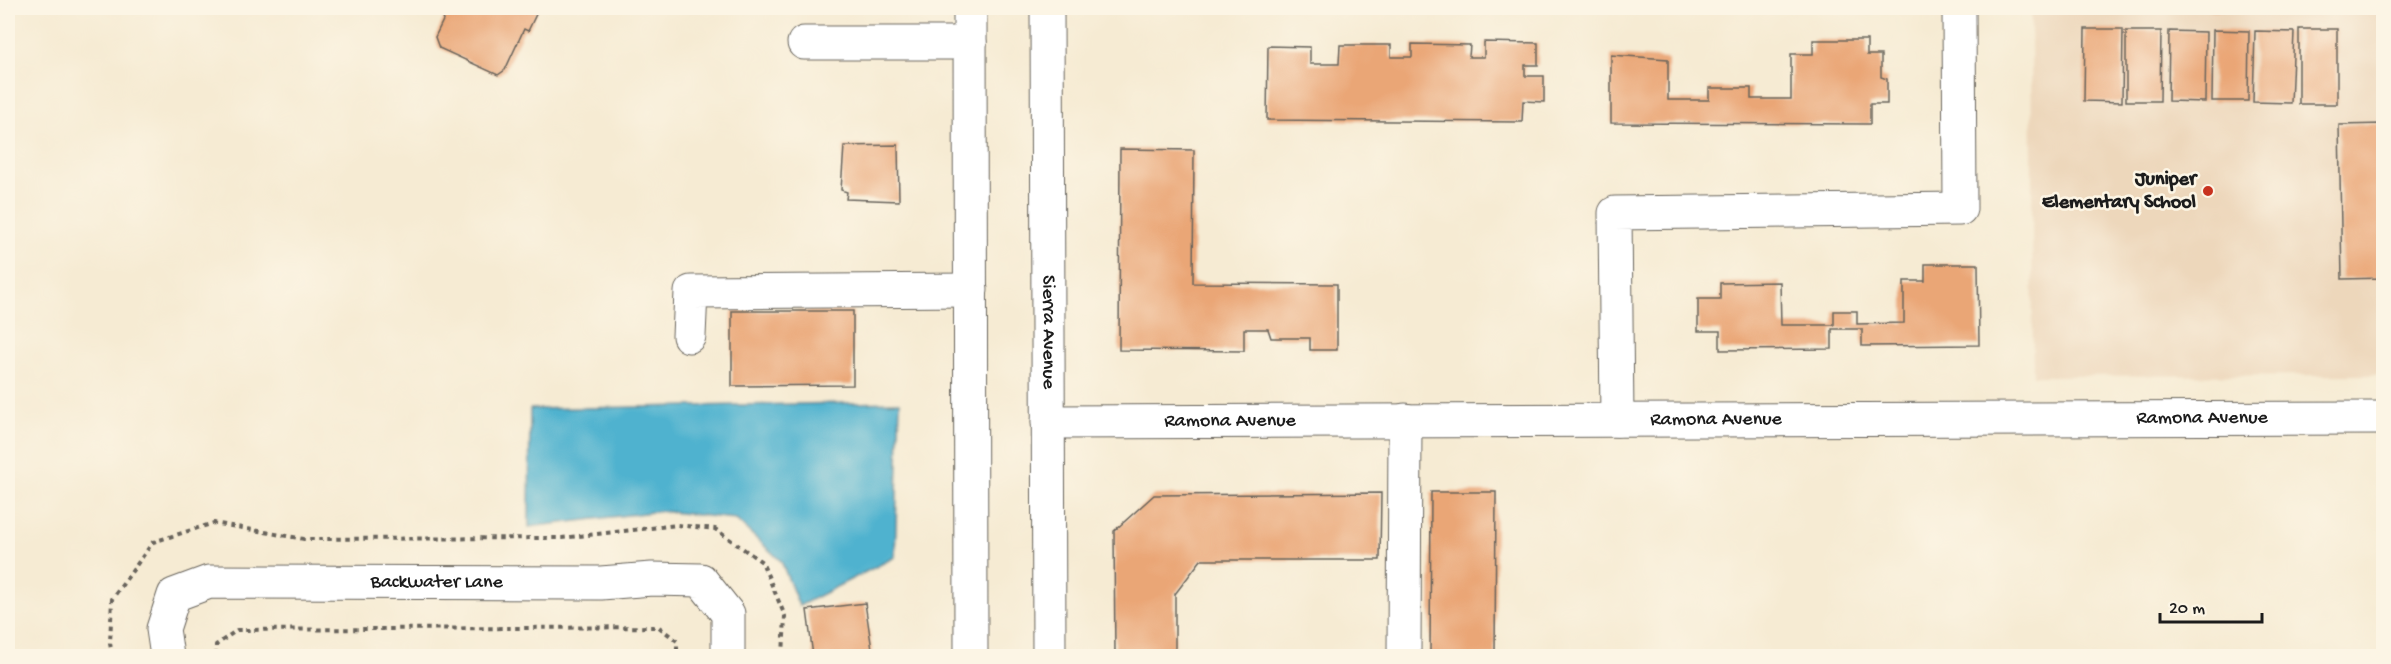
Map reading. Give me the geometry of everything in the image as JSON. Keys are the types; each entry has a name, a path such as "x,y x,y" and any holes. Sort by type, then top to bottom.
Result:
{"street":[{"path":"970,8 971,657"},
{"name":"Sierra Avenue","path":"1047,8 1049,657"},
{"path":"1617,420 1615,213 1960,209 1959,8"},
{"path":"804,44 970,44"},
{"path":"689,336 691,292 971,290"},
{"name":"Ramona Avenue","path":"1048,422 2384,418"},
{"path":"1404,657 1405,420"},
{"name":"Backwater Lane","path":"167,657 163,629 174,595 209,582 601,583 652,579 701,580 728,614 728,657"}],"path":[{"path":"677,525 715,529 762,562 785,616 783,657"},
{"path":"216,657 216,645 237,630 659,627 677,641 678,657"}],"shaded area":[{"name":"Juniper Elementary School","path":"2031,8 2383,8 2383,375 2033,376"}],"water":[{"path":"900,402 895,557 799,606 781,561 735,519 661,511 529,527 530,409"}],"building":[{"path":"449,8 539,8 528,31 524,29 505,70 498,75 439,48 435,37"},
{"path":"2211,8 2244,8 2244,10 2211,10"},
{"path":"2085,29 2123,29 2122,102 2084,101"},
{"path":"2299,29 2337,29 2337,104 2299,104"},
{"path":"2213,30 2249,31 2248,101 2212,101"},
{"path":"2126,31 2161,31 2160,101 2126,101"},
{"path":"2169,31 2206,32 2205,102 2168,101"},
{"path":"2255,31 2294,32 2291,103 2253,102"},
{"path":"1813,40 1867,40 1867,55 1881,55 1881,77 1887,79 1887,104 1870,104 1870,124 1611,123 1611,55 1668,59 1668,100 1709,100 1709,88 1751,88 1751,99 1791,99 1791,54 1813,54"},
{"path":"1484,42 1538,43 1538,65 1525,65 1525,76 1544,76 1544,102 1523,101 1522,122 1267,120 1268,46 1310,47 1310,64 1339,64 1340,45 1391,45 1391,57 1412,57 1412,44 1470,45 1469,57 1484,57"},
{"path":"2384,124 2384,278 2342,279 2339,125"},
{"path":"898,145 899,201 846,199 847,192 841,190 844,146"},
{"path":"1120,149 1194,150 1193,283 1337,284 1337,350 1310,350 1310,338 1271,338 1268,329 1244,329 1244,351 1119,350"},
{"path":"1925,264 1978,264 1979,345 1862,346 1862,329 1832,329 1832,349 1720,350 1720,331 1698,331 1698,299 1720,299 1720,283 1780,282 1781,325 1834,325 1834,311 1857,311 1857,324 1904,323 1904,281 1925,281"},
{"path":"732,311 853,311 853,385 732,386"},
{"path":"1431,492 1496,492 1495,656 1430,656"},
{"path":"1381,493 1380,560 1201,560 1175,594 1175,656 1115,656 1114,531 1154,495"},
{"path":"865,603 873,656 813,656 807,610"},
{"path":"624,650 635,650 635,656 624,656"}],"place":[{"name":"Juniper Elementary School","path":"2208,191"}]}
